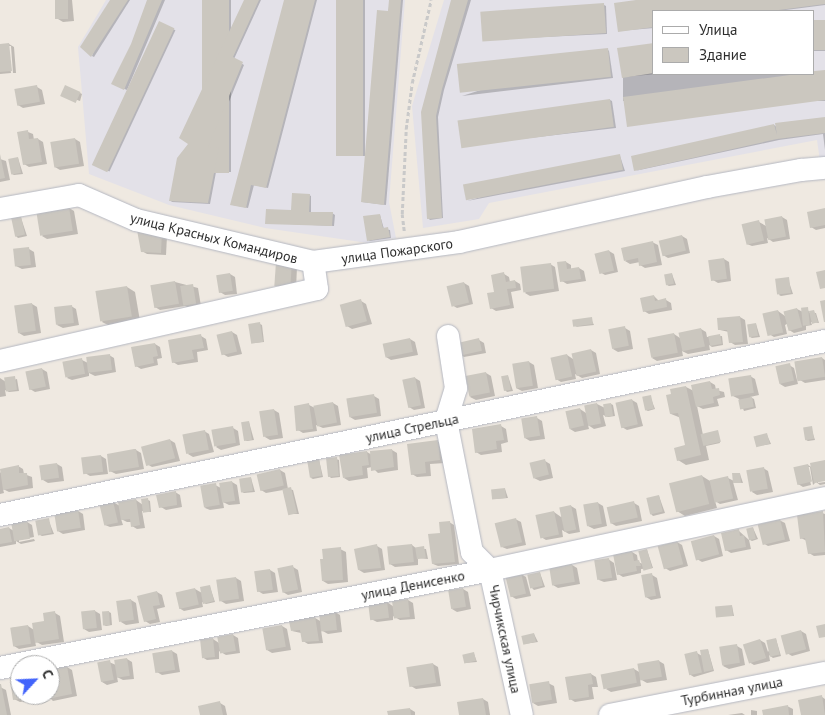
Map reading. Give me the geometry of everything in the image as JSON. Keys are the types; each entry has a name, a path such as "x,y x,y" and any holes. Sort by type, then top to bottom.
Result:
{"street":[{"name":"улица Пожарского","path":"312,262 459,242 707,187 801,170 825,168"},
{"name":"улица Красных Командиров","path":"0,209 79,195 136,220 312,262"},
{"path":"0,361 317,289 312,262"},
{"name":"Чирчикская улица","path":"448,336 456,388 446,420 472,552 490,570 522,715"},
{"name":"улица Стрельца","path":"0,515 825,341"},
{"name":"улица Денисенко","path":"0,668 490,570 825,498"},
{"name":"Турбинная улица","path":"610,715 825,673"}],"path":[{"path":"406,250 402,214 406,129 412,83 431,0"}],"shaded area":[{"path":"106,0 405,0 389,202 396,238 368,243 265,228 169,205 89,174 78,47"},
{"path":"444,0 825,0 825,160 820,161 817,140 489,203 479,219 423,228 412,106"}],"building":[{"path":"55,0 68,0 68,19 55,19"},
{"path":"110,0 128,0 91,57 80,47"},
{"path":"147,0 162,0 124,90 111,84 131,44"},
{"path":"202,0 229,0 229,173 202,173"},
{"path":"244,0 259,0 233,57 243,62 208,147 219,148 208,203 169,201 177,158 188,144 179,138"},
{"path":"284,0 315,0 266,188 251,185 246,208 230,205"},
{"path":"336,0 363,0 363,156 336,156"},
{"path":"389,0 401,0 384,205 361,202 377,10 388,11"},
{"path":"451,0 468,0 436,116 442,218 427,219 421,112"},
{"path":"636,0 825,0 825,4 779,10 652,10 652,27 618,32 614,3"},
{"path":"604,3 606,33 482,42 480,12"},
{"path":"815,20 825,20 825,50 815,50"},
{"path":"159,21 174,28 107,172 92,165"},
{"path":"9,43 12,71 0,72 0,44"},
{"path":"652,43 652,73 622,78 617,48"},
{"path":"608,48 611,77 460,93 457,64"},
{"path":"825,70 825,100 627,127 623,97 789,75 815,75 815,71"},
{"path":"37,85 40,102 17,106 14,89"},
{"path":"65,85 81,92 76,103 60,96"},
{"path":"610,99 614,127 461,148 457,120"},
{"path":"825,117 825,133 777,139 634,171 631,156 774,124 777,135 775,123"},
{"path":"28,130 29,139 38,138 42,162 23,165 17,132"},
{"path":"75,138 79,164 54,168 50,142"},
{"path":"0,154 5,178 0,179"},
{"path":"620,154 623,170 466,200 463,185"},
{"path":"18,157 21,173 11,175 8,159"},
{"path":"292,193 310,194 309,212 333,212 332,226 265,224 266,209 291,210"},
{"path":"69,207 73,231 40,236 36,212"},
{"path":"825,208 825,225 810,228 807,212"},
{"path":"380,214 383,228 388,227 390,237 367,241 363,216"},
{"path":"21,216 25,235 15,237 11,218"},
{"path":"782,216 786,237 768,240 764,219"},
{"path":"759,220 764,240 747,245 742,224"},
{"path":"137,230 162,231 161,253 141,252"},
{"path":"682,235 686,251 663,256 659,241"},
{"path":"653,241 657,262 639,266 638,258 624,261 621,248"},
{"path":"29,247 31,265 15,267 13,249"},
{"path":"609,250 614,270 600,274 594,254"},
{"path":"724,258 727,279 711,281 708,260"},
{"path":"566,261 567,269 579,267 581,279 560,282 557,262"},
{"path":"276,262 292,263 290,287 274,286"},
{"path":"551,263 554,289 523,293 520,267"},
{"path":"825,270 825,288 820,289 816,272"},
{"path":"504,272 506,282 515,280 516,288 507,289 510,305 490,309 487,293 494,292 491,275"},
{"path":"230,273 233,291 219,293 216,275"},
{"path":"672,273 674,284 666,285 664,274"},
{"path":"789,277 791,293 777,295 775,279"},
{"path":"175,281 179,304 154,308 150,285"},
{"path":"464,282 469,302 452,307 447,286"},
{"path":"193,284 196,304 183,306 180,286"},
{"path":"127,286 132,317 100,322 95,291"},
{"path":"654,295 655,301 666,298 667,307 643,312 640,298"},
{"path":"361,299 367,321 346,327 340,305"},
{"path":"825,300 825,322 824,322 820,301"},
{"path":"32,303 36,331 18,333 14,306"},
{"path":"72,305 74,323 56,325 54,307"},
{"path":"808,307 810,325 803,326 801,308"},
{"path":"797,308 802,327 789,331 783,312"},
{"path":"778,310 783,332 768,336 762,314"},
{"path":"814,310 818,322 812,324 809,311"},
{"path":"740,316 743,342 729,343 727,330 718,330 717,318"},
{"path":"592,317 593,324 573,327 572,320"},
{"path":"260,322 263,342 251,344 248,324"},
{"path":"756,323 758,336 749,337 747,324"},
{"path":"625,326 629,346 612,349 608,329"},
{"path":"701,328 705,347 682,351 679,333"},
{"path":"232,331 237,351 222,355 216,335"},
{"path":"674,333 678,353 651,358 647,338"},
{"path":"201,334 204,348 192,350 194,359 172,363 168,340"},
{"path":"720,334 722,344 710,346 708,336"},
{"path":"410,338 413,352 386,358 383,344"},
{"path":"479,338 482,351 460,356 457,343"},
{"path":"155,343 158,356 153,357 154,363 135,367 131,347"},
{"path":"591,349 596,371 577,376 572,353"},
{"path":"110,354 112,370 88,373 86,357"},
{"path":"567,354 572,376 556,380 550,358"},
{"path":"822,357 825,377 797,381 794,361"},
{"path":"82,358 85,374 65,378 62,362"},
{"path":"529,361 533,386 516,388 512,364"},
{"path":"790,363 794,381 779,384 775,366"},
{"path":"42,368 46,387 29,390 25,372"},
{"path":"486,372 490,393 469,397 465,376"},
{"path":"508,375 511,390 504,391 501,376"},
{"path":"751,375 754,393 731,396 728,379"},
{"path":"15,376 17,390 6,391 4,378"},
{"path":"415,377 421,405 408,408 402,380"},
{"path":"710,381 712,389 719,388 720,395 713,397 714,403 696,407 691,385"},
{"path":"686,386 701,455 677,461 674,448 685,445 678,413 670,414 666,395 671,394 670,389"},
{"path":"374,394 377,413 349,417 346,398"},
{"path":"651,395 654,409 645,411 642,397"},
{"path":"752,397 754,407 740,409 738,400"},
{"path":"632,399 638,424 621,428 615,403"},
{"path":"333,402 337,423 317,426 313,406"},
{"path":"309,403 313,429 296,431 294,406"},
{"path":"597,403 601,424 588,426 584,405"},
{"path":"611,403 613,416 605,417 603,404"},
{"path":"580,408 584,426 569,429 565,411"},
{"path":"274,409 278,435 263,437 259,411"},
{"path":"537,416 540,436 524,438 521,419"},
{"path":"249,421 252,440 244,441 241,422"},
{"path":"501,424 504,440 496,441 497,449 475,453 472,429"},
{"path":"233,426 236,443 214,447 211,430"},
{"path":"812,426 814,439 805,440 803,427"},
{"path":"205,430 209,450 186,454 182,434"},
{"path":"718,430 721,442 703,446 701,434"},
{"path":"767,433 770,444 756,447 753,437"},
{"path":"170,439 175,458 146,466 141,447"},
{"path":"438,440 440,460 425,462 426,473 411,475 407,444"},
{"path":"136,449 139,467 109,472 107,454"},
{"path":"392,449 394,467 371,471 370,451"},
{"path":"367,451 369,465 362,466 363,475 343,478 339,455"},
{"path":"101,455 103,472 83,474 81,457"},
{"path":"337,457 339,476 328,477 326,458"},
{"path":"319,458 322,476 310,478 307,460"},
{"path":"545,459 549,475 533,478 529,463"},
{"path":"825,460 825,481 814,483 810,463"},
{"path":"57,463 59,478 41,480 39,466"},
{"path":"808,464 812,482 797,485 793,467"},
{"path":"19,465 19,473 27,473 28,485 3,490 0,469"},
{"path":"764,467 768,489 750,492 746,470"},
{"path":"280,469 284,486 260,491 257,474"},
{"path":"732,473 740,473 741,483 733,483"},
{"path":"702,475 709,504 676,512 669,483"},
{"path":"728,476 733,498 715,503 709,480"},
{"path":"251,477 253,491 241,493 239,479"},
{"path":"232,481 235,501 222,503 219,483"},
{"path":"216,483 220,505 204,507 200,486"},
{"path":"291,487 297,513 288,515 282,489"},
{"path":"505,488 506,498 492,499 491,489"},
{"path":"176,491 177,505 159,508 156,495"},
{"path":"659,495 663,512 650,514 646,498"},
{"path":"148,498 150,512 143,513 141,499"},
{"path":"136,499 140,525 131,527 130,519 121,520 118,502"},
{"path":"113,501 118,522 104,526 99,504"},
{"path":"634,501 638,518 611,524 607,507"},
{"path":"598,502 602,524 587,526 583,505"},
{"path":"571,505 576,529 564,532 559,507"},
{"path":"78,510 81,528 57,532 54,514"},
{"path":"554,511 559,534 540,538 535,515"},
{"path":"823,511 825,552 808,554 805,538 800,539 797,515"},
{"path":"49,518 52,533 38,535 35,521"},
{"path":"516,518 522,542 501,548 495,523"},
{"path":"780,519 785,539 763,545 758,525"},
{"path":"27,520 30,539 14,541 11,523"},
{"path":"450,521 455,562 432,564 428,534 440,533 439,522"},
{"path":"9,527 12,542 0,544 0,529"},
{"path":"753,527 756,539 749,540 746,529"},
{"path":"739,529 740,536 744,535 746,547 725,551 721,533"},
{"path":"714,535 719,554 696,561 691,541"},
{"path":"677,541 683,564 664,569 658,546"},
{"path":"377,544 381,568 358,570 354,549"},
{"path":"412,544 414,562 389,565 387,547"},
{"path":"424,546 426,558 417,559 415,547"},
{"path":"341,547 343,580 322,581 320,559 323,559 322,549"},
{"path":"647,549 652,568 643,571 638,551"},
{"path":"632,551 634,561 639,560 641,566 636,566 637,571 617,575 613,554"},
{"path":"609,558 612,578 597,580 594,560"},
{"path":"572,564 575,582 552,585 549,568"},
{"path":"293,565 298,589 283,593 277,568"},
{"path":"270,569 273,590 257,592 254,571"},
{"path":"540,572 543,586 530,588 527,575"},
{"path":"521,573 526,593 511,597 505,577"},
{"path":"652,573 656,596 645,598 641,575"},
{"path":"236,577 239,599 219,602 216,580"},
{"path":"210,585 214,601 203,604 200,587"},
{"path":"195,588 199,605 179,609 176,592"},
{"path":"463,588 466,607 451,609 448,590"},
{"path":"157,591 160,605 153,606 156,619 144,622 137,596"},
{"path":"131,599 134,620 119,622 116,601"},
{"path":"408,599 410,617 394,619 392,601"},
{"path":"387,601 389,618 370,620 368,603"},
{"path":"732,605 733,616 716,617 715,606"},
{"path":"95,610 97,628 83,629 81,611"},
{"path":"55,611 59,639 35,643 32,623 44,621 43,613"},
{"path":"102,611 109,611 110,625 103,625"},
{"path":"335,611 337,630 321,632 319,613"},
{"path":"315,616 319,641 302,642 300,630 291,631 289,621"},
{"path":"825,624 825,637 819,638 816,626"},
{"path":"28,625 31,644 13,647 10,628"},
{"path":"282,625 286,647 266,650 262,628"},
{"path":"801,630 806,649 786,655 781,635"},
{"path":"534,633 536,642 523,645 521,636"},
{"path":"233,634 236,651 220,654 217,637"},
{"path":"213,638 215,657 202,658 200,639"},
{"path":"776,638 780,655 770,657 766,640"},
{"path":"760,639 766,658 749,664 743,645"},
{"path":"737,644 740,663 722,666 719,647"},
{"path":"708,649 713,670 704,672 700,650"},
{"path":"172,650 175,670 155,673 152,653"},
{"path":"697,651 702,672 689,675 684,654"},
{"path":"474,652 476,661 464,663 462,655"},
{"path":"127,658 130,676 117,678 114,660"},
{"path":"110,660 114,680 101,682 97,662"},
{"path":"659,660 662,677 640,681 637,664"},
{"path":"433,663 436,683 409,687 406,667"},
{"path":"67,666 72,694 60,696 60,667"},
{"path":"634,668 637,683 603,689 601,674"},
{"path":"591,673 593,684 588,685 589,697 569,700 565,677"},
{"path":"549,681 552,700 532,703 529,684"},
{"path":"1,684 7,715 0,715"},
{"path":"822,695 825,715 801,715 798,700"},
{"path":"483,698 486,715 459,715 457,702"},
{"path":"220,701 223,715 200,715 198,706"},
{"path":"788,705 789,715 763,715 762,710"},
{"path":"410,708 411,715 388,715 387,711"}]}
